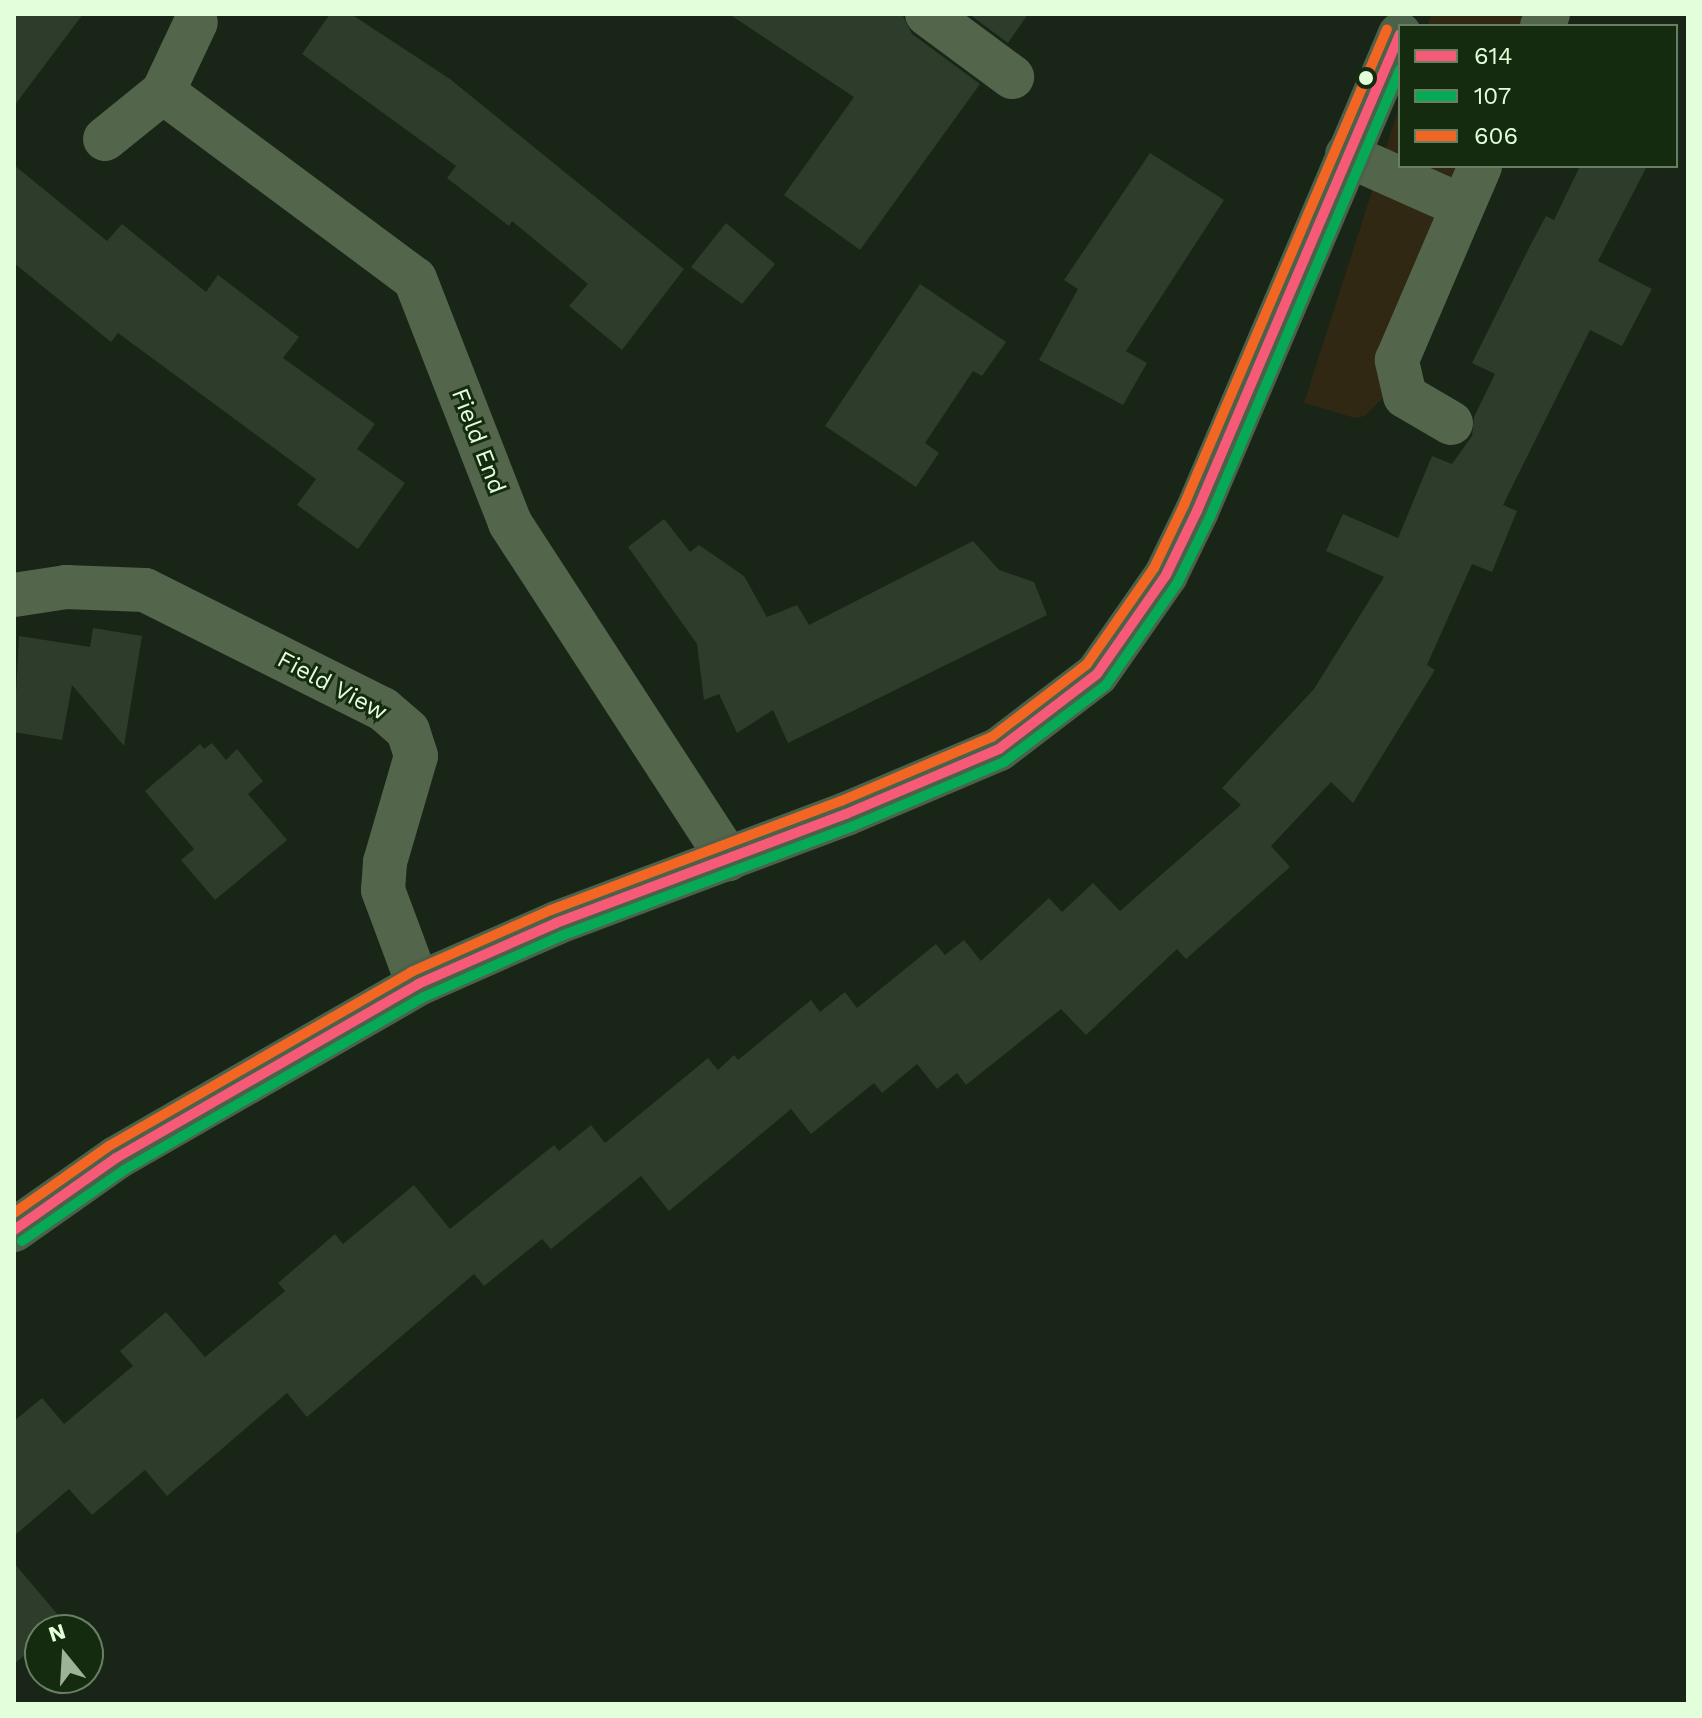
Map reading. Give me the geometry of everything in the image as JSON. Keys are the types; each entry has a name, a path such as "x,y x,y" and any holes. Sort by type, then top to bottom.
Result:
{"main road":[{"path":"14,1230 116,1158 418,984 556,923 728,859 999,749 1097,674 1166,575 1197,511 1398,39"}],"street":[{"path":"927,14 1012,77"},
{"path":"105,139 163,92 196,22"},
{"name":"Field End","path":"163,92 415,279 510,523 728,859"},
{"path":"1347,155 1462,206"},
{"path":"1451,423 1405,396 1397,360 1479,168"},
{"name":"Field View","path":"14,595 66,587 145,590 383,709 408,731 416,756 385,862 383,890 418,984"}],"shaded area":[{"path":"1432,14 1548,14 1543,24 1428,24"},
{"path":"1398,110 1398,168 1479,168 1399,382 1365,416 1355,418 1304,403"}],"building":[{"path":"14,14 83,14 14,106"},
{"path":"330,14 351,14 450,79 684,269 622,350 569,306 588,284 512,221 509,226 447,178 456,166 302,54"},
{"path":"729,14 902,14 912,34 980,84 860,250 784,195 854,97"},
{"path":"969,14 1028,14 1008,43"},
{"path":"1150,153 1224,200 1126,351 1147,363 1123,405 1039,360 1078,289 1064,280"},
{"path":"14,165 107,241 122,224 206,292 218,275 299,337 283,358 375,424 357,449 405,483 358,549 297,505 316,479 118,333 111,342 14,263"},
{"path":"1579,168 1646,168 1598,261 1652,289 1622,346 1590,330 1503,505 1517,511 1492,572 1472,564 1427,665 1435,670 1353,803 1331,782 1271,846 1290,867 1186,959 1177,949 1086,1035 1061,1009 966,1085 957,1073 937,1089 917,1064 882,1093 874,1083 811,1134 791,1109 669,1211 641,1176 551,1249 542,1239 484,1286 474,1274 307,1417 287,1393 167,1496 145,1470 92,1515 69,1489 14,1536 14,1421 42,1398 64,1424 133,1366 120,1351 166,1312 205,1357 285,1291 278,1283 335,1234 343,1244 414,1185 450,1229 554,1145 559,1151 591,1125 605,1143 708,1058 718,1070 734,1055 738,1060 811,1000 820,1012 845,992 857,1008 936,944 945,955 964,940 981,961 1049,898 1062,912 1093,883 1120,911 1241,805 1222,788 1314,689 1384,577 1326,551 1343,514 1398,538 1432,456 1452,464 1472,436 1474,417 1495,374 1472,363 1546,216 1554,220"},
{"path":"726,223 775,264 742,304 691,267"},
{"path":"920,284 1006,342 982,376 973,371 925,443 939,453 916,487 825,426"},
{"path":"664,519 690,552 699,545 744,576 767,617 797,605 809,625 973,541 999,570 1034,582 1047,615 788,743 773,710 737,733 719,694 704,700 697,644 628,547"},
{"path":"93,628 142,636 124,746 72,685 62,740 14,732 19,636 90,647"},
{"path":"212,743 226,760 237,749 263,781 248,794 287,840 215,900 181,860 194,849 145,791 200,744 204,749"},
{"path":"14,1563 57,1614 24,1614 24,1656 14,1664"}],"transit line":[{"name":"606","path":"14,1213 109,1146 411,972 551,910 841,801 992,737 1087,664 1154,568 1184,505 1387,29"},
{"name":"614","path":"14,1230 116,1158 418,984 556,923 846,814 999,749 1097,674 1166,575 1197,511 1398,39"},
{"name":"107","path":"22,1241 124,1170 424,997 561,936 851,827 1004,762 1106,685 1178,582 1210,517 1398,75"}]}
